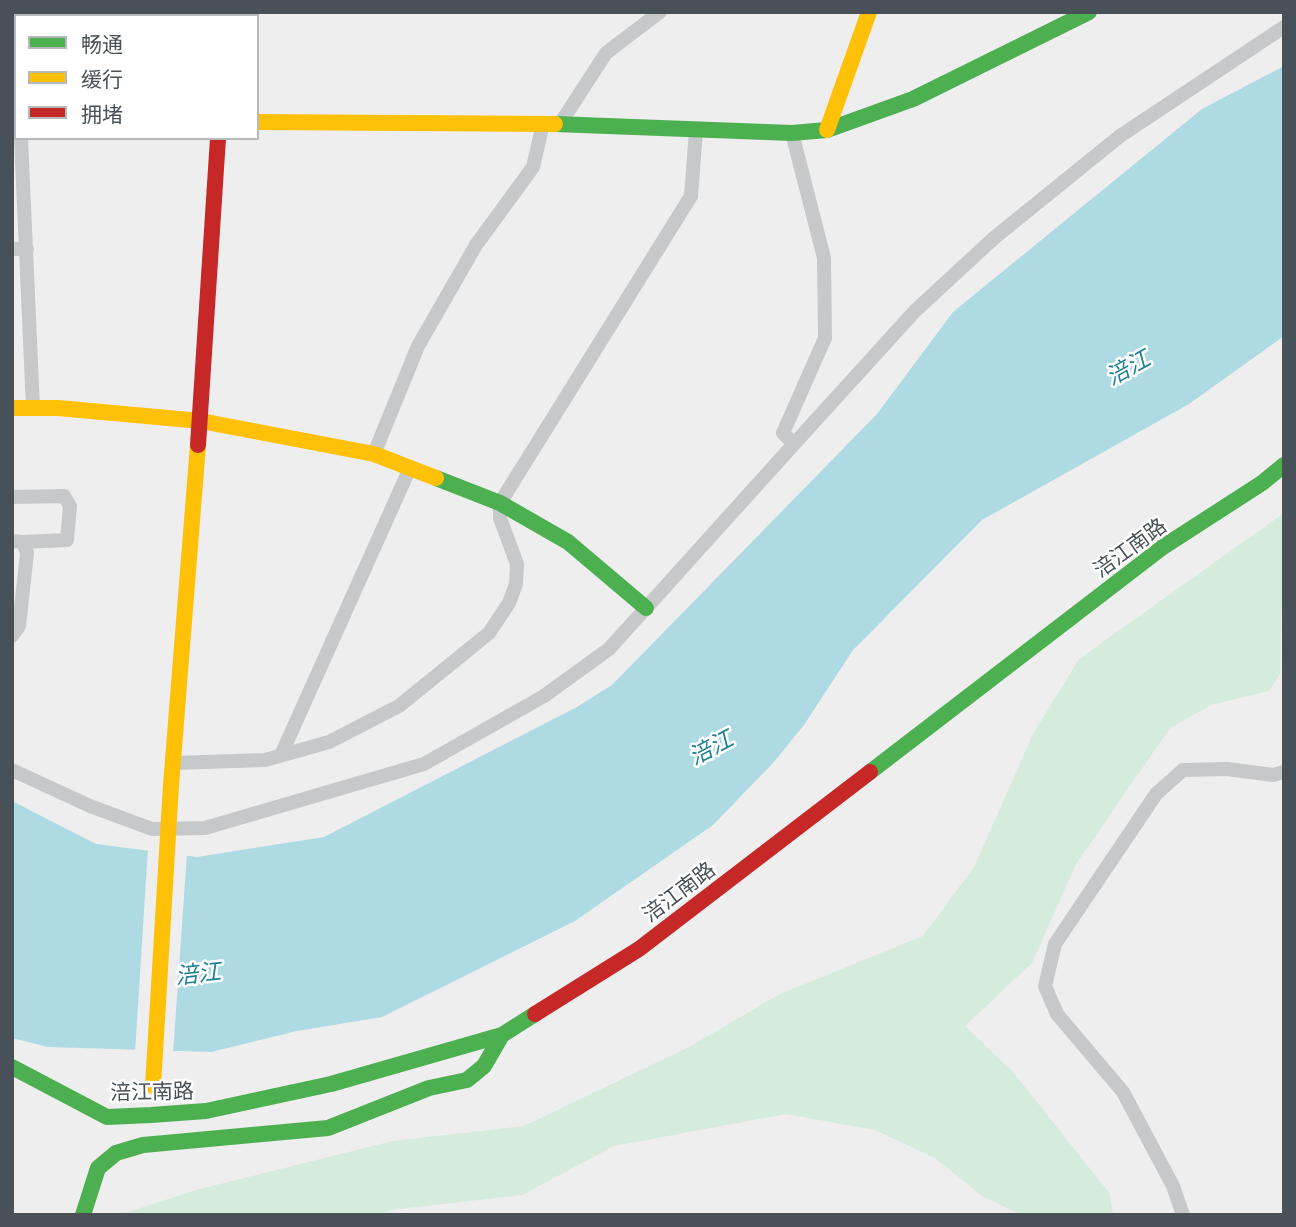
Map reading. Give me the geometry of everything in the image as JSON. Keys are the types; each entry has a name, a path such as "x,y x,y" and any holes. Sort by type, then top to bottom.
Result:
{"street":[{"path":"560,124 606,54 660,12"},
{"path":"827,130 869,12"},
{"path":"259,122 560,124 792,133 827,130 913,99 1089,12"},
{"path":"12,770 90,807 152,830 205,828 424,764 544,696 609,649 915,311 1025,211 1169,101 1284,27"},
{"path":"374,454 418,346 476,245 533,167 543,124"},
{"path":"173,763 231,762 281,755 329,742 399,706 489,634 509,603 516,584 517,564 500,518 500,503 691,196 696,131"},
{"path":"792,133 824,258 825,338 783,433 794,444"},
{"path":"21,140 20,249 33,408"},
{"path":"151,1115 171,785 201,421 218,140"},
{"path":"12,408 201,421 374,454 500,503 568,542 646,608"},
{"name":"涪江南路","path":"12,1067 107,1117 151,1115 206,1111 331,1084 502,1035 639,949 1163,547 1262,483 1284,465"},
{"path":"281,755 411,468"},
{"path":"12,498 64,496 70,506 67,540 17,542"},
{"path":"12,636 19,626 27,553 17,542"},
{"path":"1183,1215 1173,1186 1123,1092 1057,1014 1045,986 1055,944 1165,786 1183,770 1227,768 1273,775 1284,772"},
{"path":"83,1215 98,1168 116,1153 143,1145 328,1128 429,1088 467,1080 484,1066 502,1035"}],"green space":[{"path":"1284,513 1280,674 1269,691 1211,705 1170,728 1076,864 1032,963 965,1026 1014,1073 1110,1194 1113,1215 1022,1215 982,1196 935,1158 875,1130 786,1114 614,1146 522,1195 390,1210 383,1215 119,1215 196,1190 393,1141 524,1126 689,1047 780,994 923,936 974,867 1033,734 1079,659"}],"water":[{"name":"涪江","path":"1284,66 1284,336 1189,404 982,520 853,650 804,725 773,763 713,825 575,921 382,1017 297,1031 211,1052 48,1047 12,1038 12,801 96,844 197,857 324,837 575,708 612,685 877,414 953,312 1202,109"}],"pier":[{"path":"148,848 187,853 173,1054 135,1053"}],"traffic: fast":[{"path":"555,124 792,133 827,130 913,99 1089,12"},
{"path":"870,772 1163,547 1262,483 1284,465"},
{"path":"436,478 500,503 568,542 646,608"},
{"path":"83,1215 98,1168 116,1153 143,1145 328,1128 429,1088 467,1080 484,1066 502,1035 535,1014"},
{"path":"12,1067 107,1117 151,1115 206,1111 331,1084 502,1035"}],"traffic: slow":[{"path":"827,130 869,12"},
{"path":"259,122 555,124"},
{"path":"12,408 58,408 201,421 374,454 436,478"},
{"path":"171,785 198,445"},
{"path":"153,1086 171,785"}],"traffic: jam":[{"path":"198,445 218,140"},
{"path":"535,1014 639,949 870,772"}]}
